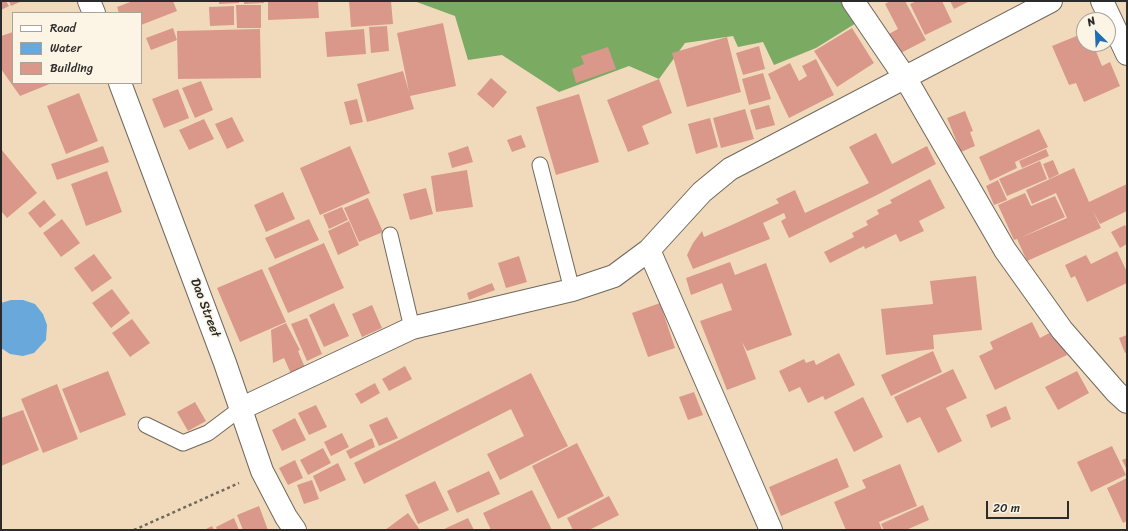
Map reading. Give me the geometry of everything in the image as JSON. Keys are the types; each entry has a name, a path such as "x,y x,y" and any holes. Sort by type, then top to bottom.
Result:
{"street":[{"path":"89,1 94,12"},
{"path":"853,1 906,79 1005,250 1062,330 1116,392 1127,402"},
{"path":"240,409 412,328 572,290 614,276 649,250 702,192 730,169 906,79 1051,1"},
{"path":"1102,1 1127,54"},
{"name":"Dao Street","path":"120,84 226,363 262,472 286,517 296,530"},
{"path":"649,250 771,530"}],"lane":[{"path":"540,165 572,290"},
{"path":"390,234 412,328"},
{"path":"146,425 183,443 208,433 240,409"}],"path":[{"path":"134,530 221,492 262,472"}],"green space":[{"path":"414,1 847,1 861,20 816,48 774,65 763,42 738,47 733,36 685,43 659,79 629,66 559,92 502,55 468,60 455,16"}],"water":[{"path":"11,300 23,300 35,304 43,314 47,325 46,340 34,353 23,356 10,354 1,348 1,303"}],"building":[{"path":"1,1 6,1 9,6 1,10"},
{"path":"9,1 22,1 11,6"},
{"path":"133,1 173,1 177,11 142,25 142,12 119,12 117,7"},
{"path":"219,1 239,1 239,3 219,4"},
{"path":"244,1 264,1 264,3 244,4"},
{"path":"268,1 318,1 319,18 268,20"},
{"path":"349,1 391,1 393,24 351,27"},
{"path":"890,1 905,1 926,40 897,55 887,35 898,29 885,4"},
{"path":"917,1 942,1 952,22 925,35 910,4"},
{"path":"950,1 970,1 954,9"},
{"path":"236,5 261,5 261,28 237,28"},
{"path":"234,6 234,25 210,26 209,7"},
{"path":"443,23 456,86 410,96 414,109 367,122 357,84 403,71 409,92 397,33"},
{"path":"387,26 389,51 371,53 369,27"},
{"path":"173,28 177,40 151,50 146,38"},
{"path":"852,28 874,63 837,87 814,51"},
{"path":"260,29 261,78 178,79 177,31"},
{"path":"364,29 366,54 327,57 325,32"},
{"path":"12,32 12,84 50,84 20,96 1,69 1,36"},
{"path":"1076,36 1076,52 1096,52 1102,66 1110,62 1120,86 1084,102 1076,83 1069,85 1052,46"},
{"path":"727,37 741,92 687,107 672,53"},
{"path":"759,46 765,69 743,75 736,53"},
{"path":"608,47 616,69 576,83 572,69 584,64 581,56"},
{"path":"816,59 834,95 789,118 768,74 790,63 799,81 807,76 802,66"},
{"path":"763,73 771,99 749,105 742,79"},
{"path":"491,78 507,92 493,108 477,94"},
{"path":"659,79 672,113 642,126 649,144 628,152 607,100"},
{"path":"201,81 213,110 195,118 182,88"},
{"path":"178,89 189,118 164,128 152,99"},
{"path":"79,93 98,141 66,154 47,106"},
{"path":"579,94 599,162 556,175 536,107"},
{"path":"357,99 363,122 350,125 344,102"},
{"path":"769,105 775,125 756,130 750,110"},
{"path":"745,109 754,139 721,148 713,118"},
{"path":"965,111 973,131 970,132 975,146 961,152 947,118"},
{"path":"232,117 244,141 227,149 215,124"},
{"path":"710,118 718,147 696,154 688,124"},
{"path":"204,119 214,139 189,150 179,130"},
{"path":"1039,129 1048,147 1015,162 1017,168 990,181 979,157"},
{"path":"876,133 892,164 927,146 936,164 789,238 781,221 786,218 784,213 763,223 770,239 693,269 687,255 693,243 702,231 704,237 734,224 779,203 776,199 795,190 805,213 869,183 849,147"},
{"path":"521,135 526,147 512,152 507,140"},
{"path":"103,146 109,162 57,180 51,164"},
{"path":"350,146 370,193 320,215 300,168"},
{"path":"468,146 473,162 452,168 448,153"},
{"path":"1,149 37,193 7,218 1,211"},
{"path":"1046,149 1049,156 1022,168 1019,161"},
{"path":"1053,160 1059,174 1049,179 1043,164"},
{"path":"1040,161 1047,179 1007,196 999,179"},
{"path":"1074,168 1089,202 1127,184 1127,211 1100,224 1093,211 1101,228 1027,261 1017,239 1014,240 998,205 1025,193 1031,206 1055,196 1065,217 1020,238 1067,218 1056,193 1032,204 1026,190"},
{"path":"467,170 473,207 436,212 431,176"},
{"path":"107,171 122,212 86,226 71,184"},
{"path":"930,179 945,208 919,221 924,231 900,242 896,234 865,249 864,246 830,263 824,252 854,237 852,233 868,225 866,221 879,214 877,210 892,203 890,200"},
{"path":"998,180 1007,200 994,205 986,186"},
{"path":"426,188 433,214 410,220 403,194"},
{"path":"283,192 295,219 266,232 254,205"},
{"path":"368,198 383,232 359,242 344,208"},
{"path":"44,200 56,215 40,228 28,213"},
{"path":"342,207 348,220 329,229 323,215"},
{"path":"62,219 80,243 61,257 43,233"},
{"path":"309,219 319,240 275,259 265,238"},
{"path":"349,221 359,245 338,255 328,231"},
{"path":"1125,225 1127,229 1127,244 1120,248 1111,232"},
{"path":"324,243 344,288 288,313 268,268"},
{"path":"1117,251 1127,272 1127,283 1087,302 1075,276 1071,278 1065,265 1086,255 1091,264"},
{"path":"94,254 112,278 92,292 74,268"},
{"path":"519,256 527,282 506,288 498,263"},
{"path":"730,262 735,275 766,263 792,335 747,351 742,342 756,379 727,390 700,321 732,310 722,283 691,295 686,278"},
{"path":"262,269 286,322 240,342 217,288"},
{"path":"976,276 982,330 933,335 934,349 886,355 881,309 933,304 930,281"},
{"path":"492,283 495,290 469,300 467,293"},
{"path":"112,289 130,313 111,328 92,303"},
{"path":"334,303 349,336 324,347 309,315"},
{"path":"660,303 675,348 648,357 632,313"},
{"path":"372,305 382,328 362,337 352,314"},
{"path":"307,318 322,354 307,361 291,324"},
{"path":"132,319 150,343 130,357 112,333"},
{"path":"1032,322 1040,338 1055,330 1067,355 995,390 979,356 993,349 990,342"},
{"path":"286,323 300,350 298,351 306,370 292,376 284,358 273,363 271,330"},
{"path":"1127,335 1127,352 1125,353 1119,338"},
{"path":"933,351 942,372 891,396 881,375"},
{"path":"839,353 855,385 825,400 823,396 808,403 800,387 789,392 779,371 804,359 806,363 814,360 816,365"},
{"path":"405,366 412,379 389,391 382,379"},
{"path":"953,369 967,398 946,408 962,441 938,453 920,417 907,423 894,397"},
{"path":"108,371 126,415 80,433 62,389"},
{"path":"1077,371 1089,393 1058,410 1045,387"},
{"path":"531,373 568,446 500,480 487,454 524,436 511,409 364,484 354,463"},
{"path":"375,383 380,393 361,404 355,394"},
{"path":"57,384 78,439 43,453 21,399"},
{"path":"694,392 703,415 688,420 679,397"},
{"path":"863,397 883,437 854,452 834,412"},
{"path":"195,402 206,421 188,431 177,412"},
{"path":"316,405 327,427 309,435 298,413"},
{"path":"1006,406 1011,419 991,428 986,415"},
{"path":"23,410 39,450 1,466 1,418"},
{"path":"387,417 398,438 379,446 369,425"},
{"path":"295,418 306,440 282,451 272,430"},
{"path":"342,433 349,447 331,456 324,442"},
{"path":"372,438 375,447 350,459 346,451"},
{"path":"577,443 604,496 558,519 532,466"},
{"path":"1112,446 1126,475 1091,492 1077,462"},
{"path":"323,448 331,463 308,475 300,460"},
{"path":"837,458 849,487 781,516 769,487"},
{"path":"1127,458 1127,470 1122,460"},
{"path":"295,460 303,478 288,485 279,468"},
{"path":"338,463 346,480 320,492 313,476"},
{"path":"900,464 917,506 879,522 882,530 846,530 834,502 866,488 862,480"},
{"path":"489,471 500,494 457,513 447,491"},
{"path":"1127,478 1127,521 1123,523 1107,488"},
{"path":"312,480 319,499 304,504 297,485"},
{"path":"435,481 449,510 418,524 405,495"},
{"path":"532,490 552,530 491,530 483,513"},
{"path":"609,496 619,515 589,530 573,530 567,518"},
{"path":"923,505 929,520 906,530 884,530 881,524"},
{"path":"259,506 268,530 243,530 237,515"},
{"path":"408,513 420,530 385,530"},
{"path":"234,518 239,530 217,530 216,527"},
{"path":"468,518 474,530 442,530"},
{"path":"212,526 214,530 204,530"}]}
